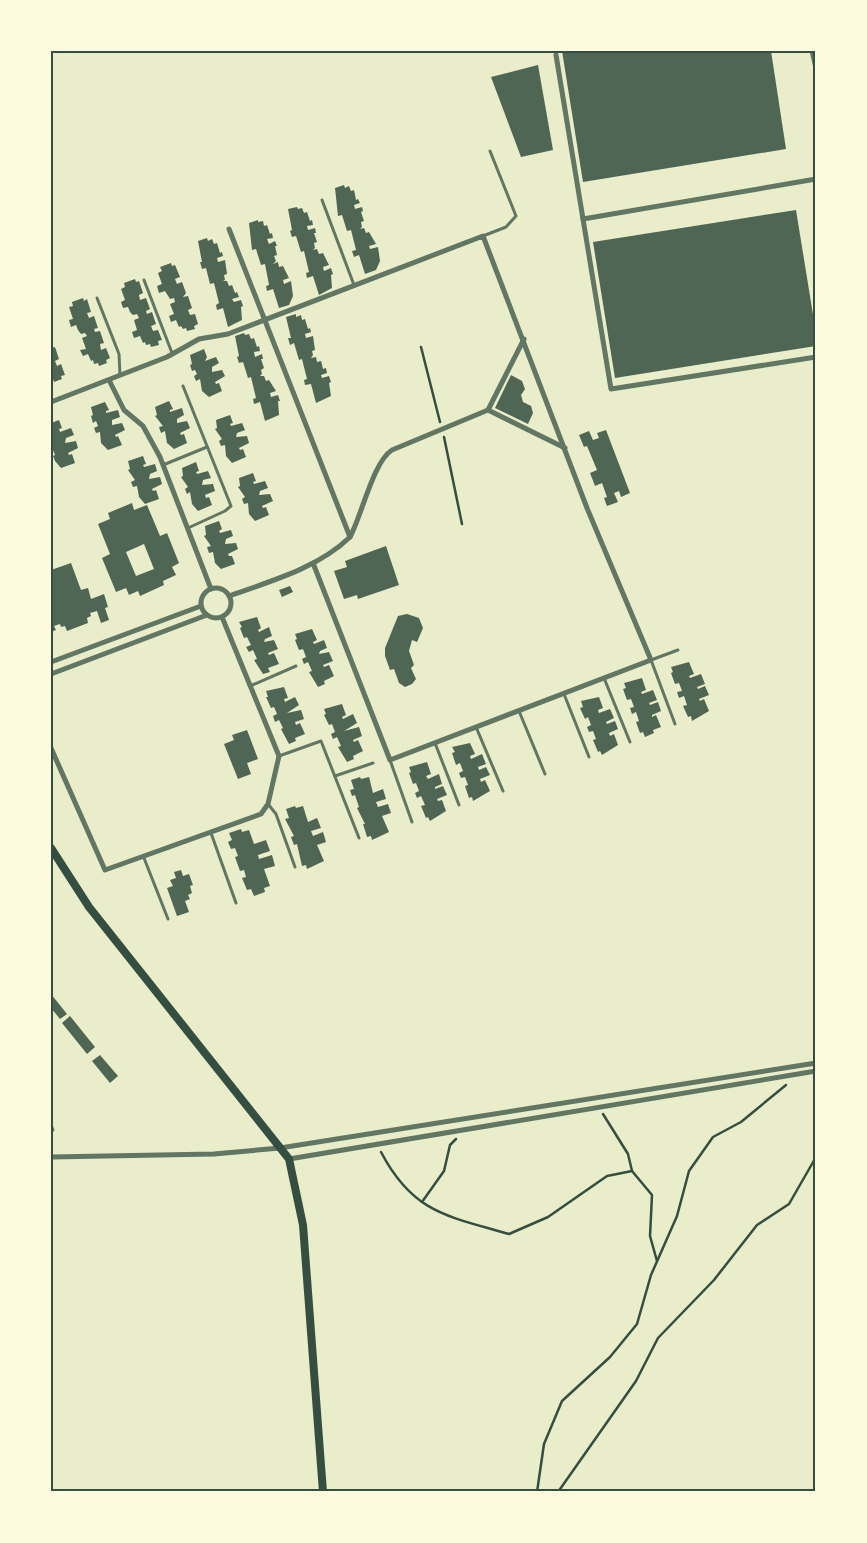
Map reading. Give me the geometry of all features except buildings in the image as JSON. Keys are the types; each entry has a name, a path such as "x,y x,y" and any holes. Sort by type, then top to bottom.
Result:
{"main road":[{"path":"51,848 89,907 289,1159 303,1225 323,1492"}],"street":[{"path":"812,51 816,68"},
{"path":"556,55 610,389 816,357"},
{"path":"583,219 816,179"},
{"path":"229,229 350,537"},
{"path":"51,402 120,376 199,339 228,334 483,236 524,339 587,508 651,660 390,760 313,563"},
{"path":"229,596 313,563 337,550 350,537 358,522 384,455 488,410 524,339"},
{"path":"109,380 124,410 143,426 163,465 211,588"},
{"path":"488,410 564,448"},
{"path":"211,588 222,589 229,596 231,606 222,617 211,618 206,615 201,606 203,596 211,588"},
{"path":"51,662 201,606"},
{"path":"51,674 206,615"},
{"path":"51,748 105,870 144,858 261,814 268,804 279,756 222,617"},
{"path":"51,1157 214,1154 280,1148 816,1063"},
{"path":"289,1159 816,1071"}],"lane":[{"path":"483,236 506,227 516,216 490,151"},
{"path":"322,200 354,285"},
{"path":"144,280 172,353"},
{"path":"97,298 119,354 120,376"},
{"path":"183,386 231,506 226,511 188,528"},
{"path":"163,465 208,447"},
{"path":"675,724 651,660 678,650"},
{"path":"250,686 296,666"},
{"path":"604,678 630,742"},
{"path":"564,693 589,757"},
{"path":"519,710 545,774"},
{"path":"476,727 503,791"},
{"path":"279,756 321,741 359,838"},
{"path":"435,743 459,804"},
{"path":"390,760 412,822"},
{"path":"335,776 373,763"},
{"path":"268,804 276,814 295,867"},
{"path":"210,833 236,903"},
{"path":"144,858 168,919"},
{"path":"51,1124 53,1130"}],"path":[{"path":"421,347 442,429 462,524"},
{"path":"538,1492 544,1444 562,1401 610,1357 637,1324 651,1275 677,1216 689,1171 713,1137 741,1122 801,1073"},
{"path":"599,1107 628,1154 632,1171 652,1195 650,1236 658,1262"},
{"path":"422,1202 444,1171 450,1145 466,1129"},
{"path":"377,1144 392,1173 408,1193 435,1211 509,1234 548,1217 607,1176 632,1171"},
{"path":"558,1492 636,1381 658,1338 714,1280 757,1225 789,1204 816,1157"}]}
